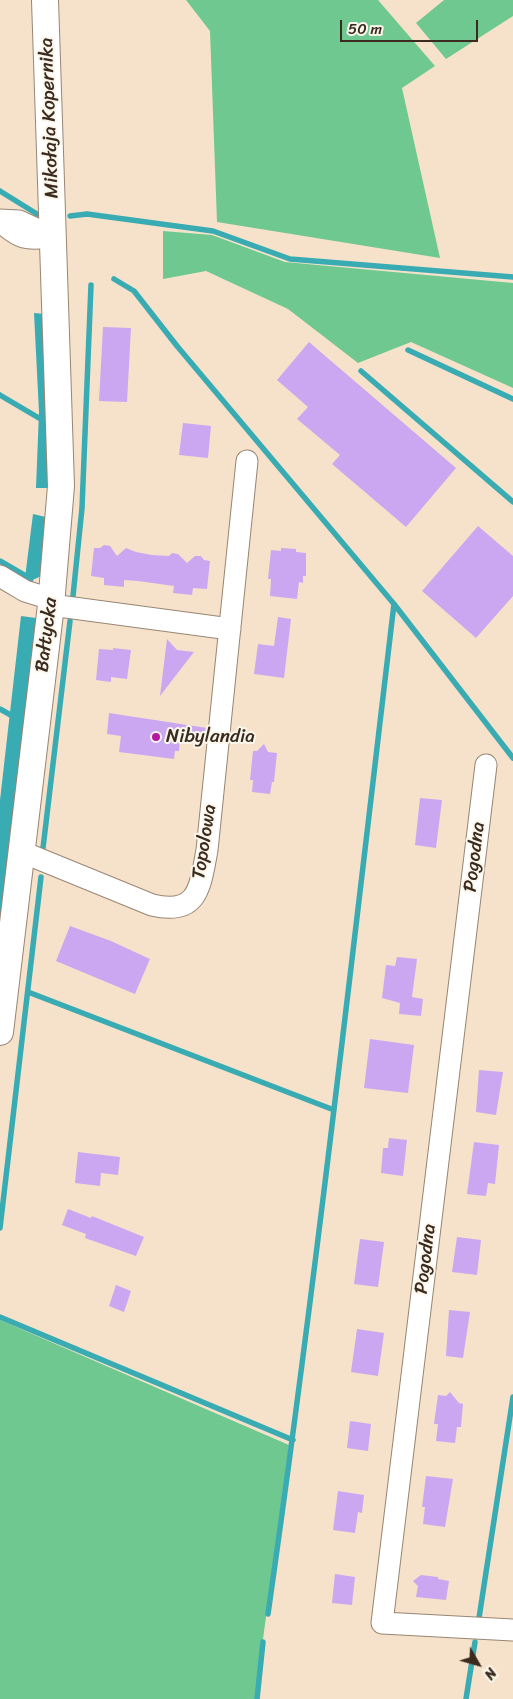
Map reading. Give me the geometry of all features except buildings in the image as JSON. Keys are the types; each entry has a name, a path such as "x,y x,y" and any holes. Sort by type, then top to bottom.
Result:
{"main road":[{"name":"Mikołaja Kopernika","path":"45,0 54,237"},
{"name":"Bałtycka","path":"0,1032 51,602 61,486 54,237"}],"street":[{"path":"0,221 19,221 54,237"},
{"name":"Topolowa","path":"21,854 32,856 152,905 170,909 185,905 196,895 206,850 247,461"},
{"path":"0,576 25,591 51,602 230,629"},
{"name":"Pogodna","path":"486,765 382,1623 513,1630"}],"green space":[{"path":"186,0 378,0 435,66 402,88 440,258 217,222 210,31"},
{"path":"444,0 513,0 513,16 446,59 416,23"},
{"path":"163,231 212,235 285,262 513,283 513,388 411,342 358,363 288,309 206,271 163,279"},
{"path":"0,1320 289,1445 255,1699 0,1699"}],"water":[{"path":"34,313 45,314 49,488 36,488 39,412"},
{"path":"33,514 46,517 41,576 35,579 25,578"},
{"path":"21,616 36,618 0,950 0,800"}],"waterway":[{"path":"0,191 37,214"},
{"path":"70,216 87,214 213,231 290,259 513,277"},
{"path":"114,279 134,291 177,346 394,604 513,758"},
{"path":"73,596 82,508 91,285"},
{"path":"408,350 513,399"},
{"path":"361,371 513,502"},
{"path":"0,395 44,421"},
{"path":"0,561 31,579"},
{"path":"268,1614 318,1236 394,604"},
{"path":"43,848 70,621"},
{"path":"0,709 16,718"},
{"path":"0,1228 41,877"},
{"path":"28,992 334,1110"},
{"path":"0,1317 293,1440"},
{"path":"479,1618 513,1397"},
{"path":"257,1699 263,1642"},
{"path":"466,1699 475,1642"}],"place":[{"name":"Nibylandia","path":"156,737"}]}
